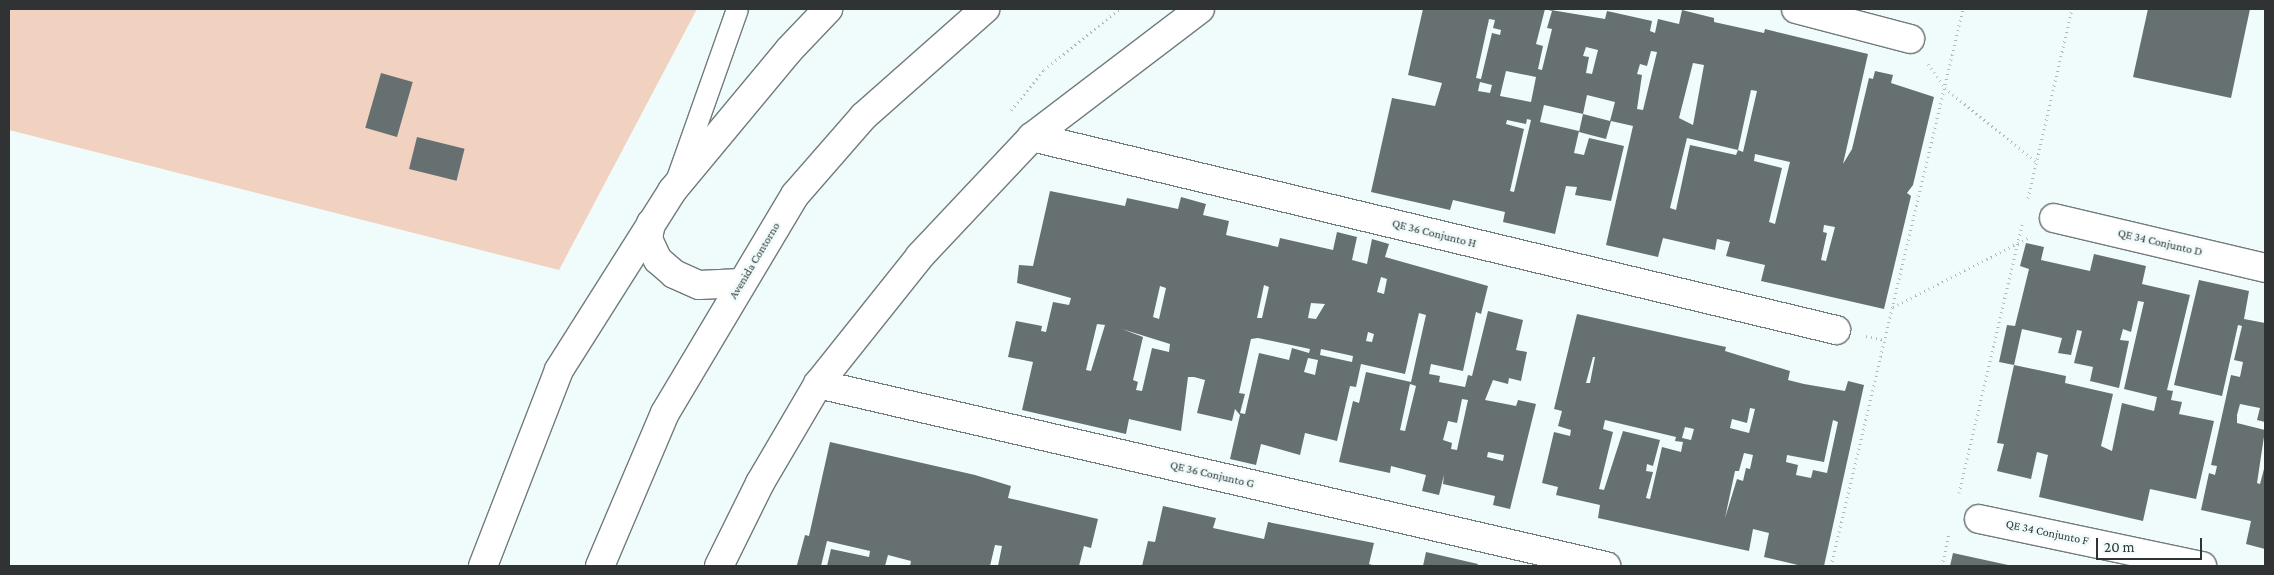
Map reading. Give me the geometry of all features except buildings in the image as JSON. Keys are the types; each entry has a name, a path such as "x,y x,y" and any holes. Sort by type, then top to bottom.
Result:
{"street":[{"path":"483,566 559,370 672,191 789,50 828,9"},
{"name":"Avenida Contorno","path":"600,566 665,412 794,195 864,116 985,9"},
{"path":"1796,9 1910,39"},
{"path":"719,566 760,483 818,384 920,256 1032,137 1193,11"},
{"name":"QE 36 Conjunto H","path":"1032,137 1836,330"},
{"name":"QE 34 Conjunto D","path":"2054,218 2265,268"},
{"path":"652,223 648,239 658,260 674,274 699,284 741,283"},
{"name":"QE 36 Conjunto G","path":"818,384 1606,566"},
{"name":"QE 34 Conjunto F","path":"1979,519 2202,566"}],"lane":[{"path":"672,191 736,9"}],"path":[{"path":"1832,566 1963,9"},
{"path":"2025,209 2072,9"},
{"path":"1910,39 1945,88 2036,162"},
{"path":"1956,504 2023,218"},
{"path":"1893,307 2016,247 2054,218"},
{"path":"1942,566 1952,522"}],"shaded area":[{"path":"9,9 697,9 559,270 9,130"}]}
